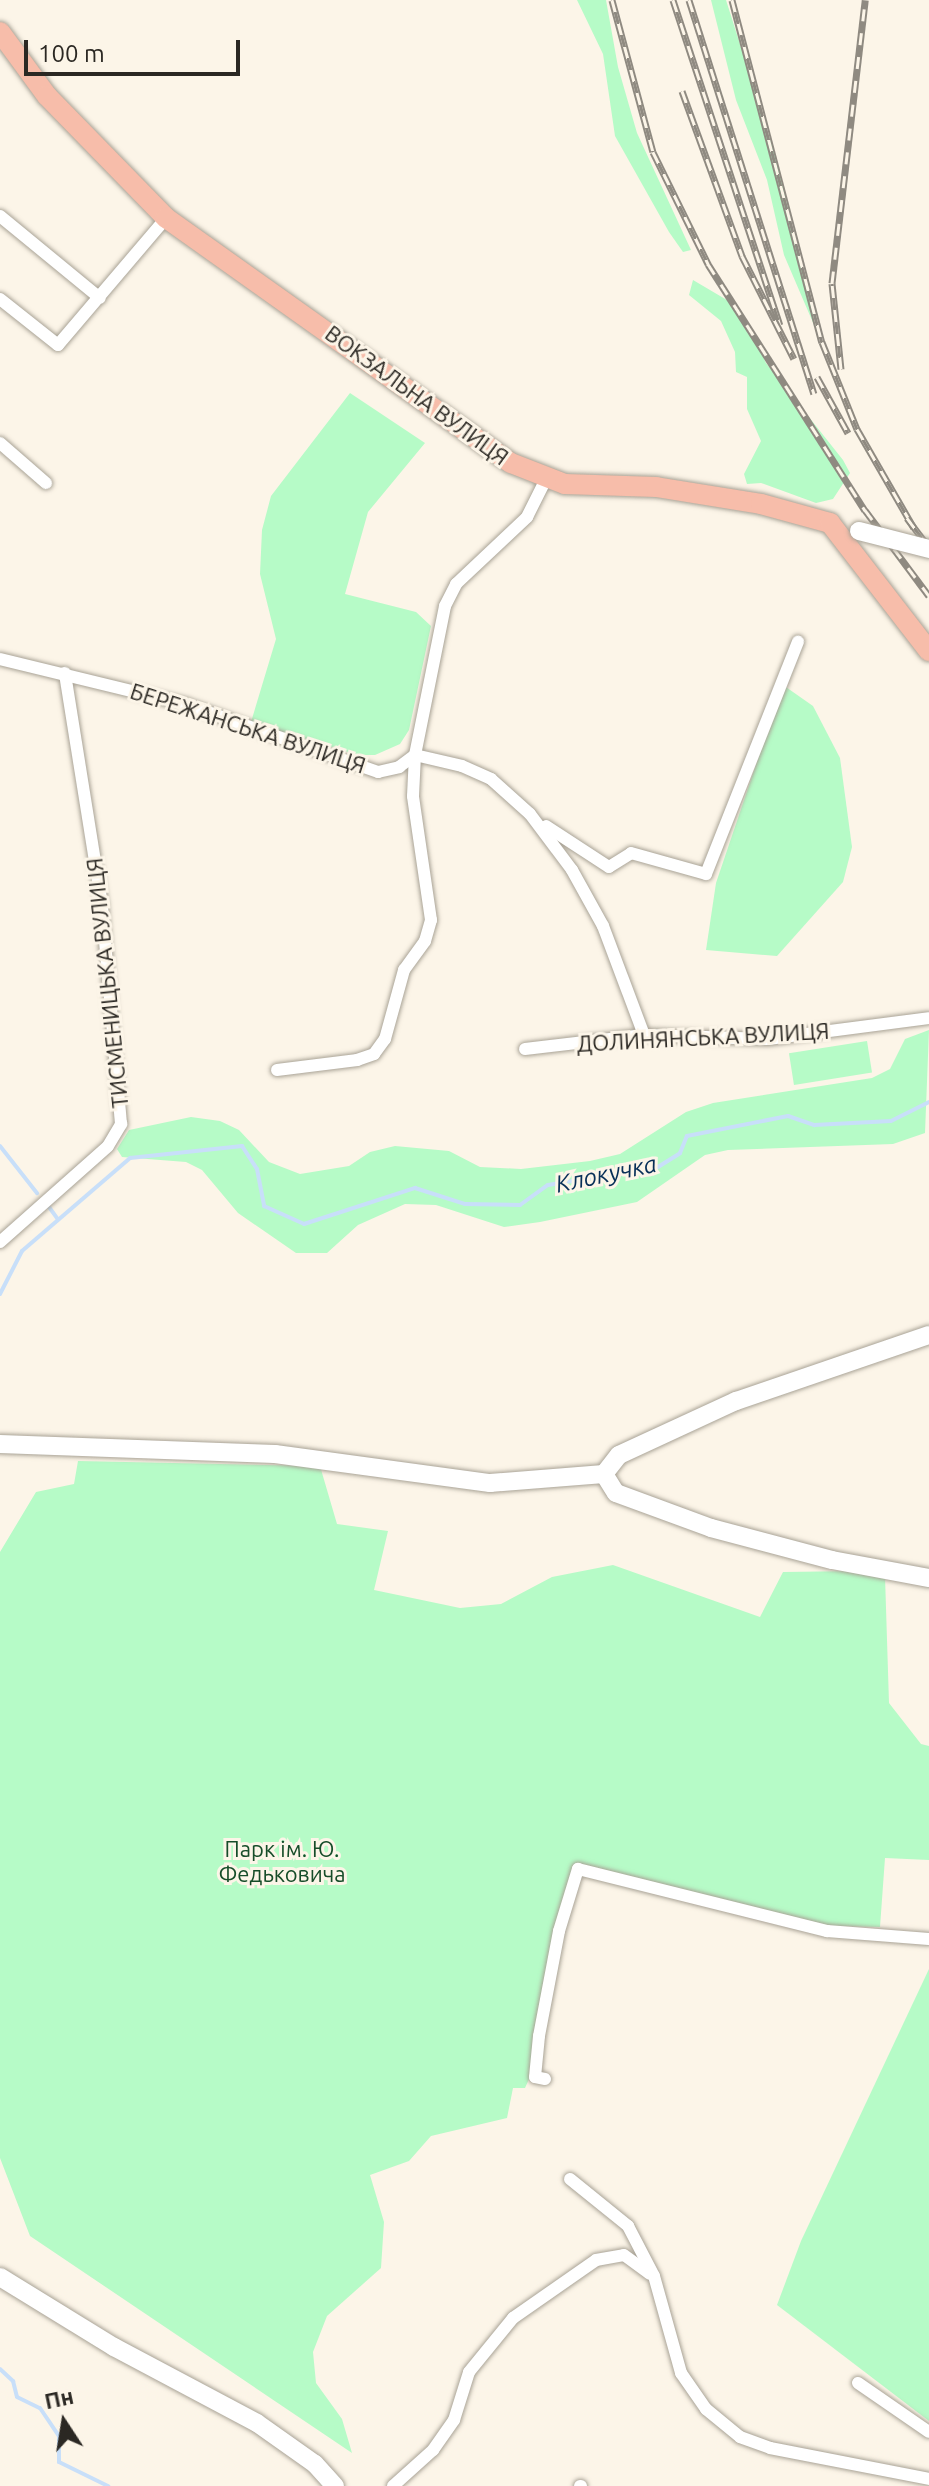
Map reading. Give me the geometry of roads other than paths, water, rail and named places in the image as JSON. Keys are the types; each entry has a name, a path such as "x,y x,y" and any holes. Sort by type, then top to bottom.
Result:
{"main road":[{"name":"ВОКЗАЛЬНА ВУЛИЦЯ","path":"0,32 47,96 166,218 511,463 565,484 656,487 761,504 830,523"},
{"path":"830,523 929,651"}],"street":[{"path":"0,216 100,298"},
{"path":"0,299 58,345 166,218"},
{"path":"0,443 46,483"},
{"path":"277,1070 357,1060 374,1054 385,1039 404,970 425,941 431,920 413,796 415,755 445,606 456,584 527,517 547,477"},
{"path":"830,523 929,549"},
{"path":"415,755 462,766 491,779 530,814 609,867 631,853 706,874 798,642"},
{"name":"БЕРЕЖАНСЬКА ВУЛИЦЯ","path":"0,659 185,704 378,772 415,755"},
{"name":"ТИСМЕНИЦЬКА ВУЛИЦЯ","path":"0,1242 108,1146 121,1124 102,905 65,673"},
{"path":"530,814 572,870 603,926 644,1035"},
{"name":"ДОЛИНЯНСЬКА ВУЛИЦЯ","path":"525,1049 644,1035 768,1039 929,1018"},
{"path":"0,1444 275,1454 490,1483 604,1474 619,1455 722,1407 929,1335"},
{"path":"604,1474 616,1493 711,1528 832,1560 929,1578"},
{"path":"545,2079 535,2077 539,2036 559,1931 578,1869 827,1931 929,1939"},
{"path":"570,2179 628,2226 654,2276 681,2373 706,2409 740,2437 929,2479"},
{"path":"393,2486 433,2450 454,2420 469,2372 513,2318 596,2260 624,2255 654,2276"},
{"path":"0,2277 114,2347 257,2423 315,2464 335,2486"},
{"path":"858,2383 929,2432"}],"waterway":[{"name":"Клокучка","path":"0,1294 22,1251 130,1158 242,1146 257,1169 264,1206 304,1224 415,1188 465,1204 520,1205 548,1185 658,1167 680,1153 687,1136 788,1116 814,1125 891,1121 929,1102"},
{"path":"0,1146 37,1193"},
{"path":"49,1207 57,1218"},
{"name":"Клокучка","path":"0,2369 13,2381 17,2397 40,2408 59,2436 59,2462 108,2486"}],"railway":[{"path":"612,0 653,152 708,264 865,510 929,596"},
{"path":"673,0 780,325"},
{"path":"689,0 814,394"},
{"path":"732,0 822,342 857,429 914,528"},
{"path":"841,369 832,283 865,0"},
{"path":"682,91 742,256 794,359"},
{"path":"817,377 848,433"},
{"path":"907,518 929,547"}],"park label":[{"name":"Парк ім. Ю. Федьковича","path":"282,1860"}]}
